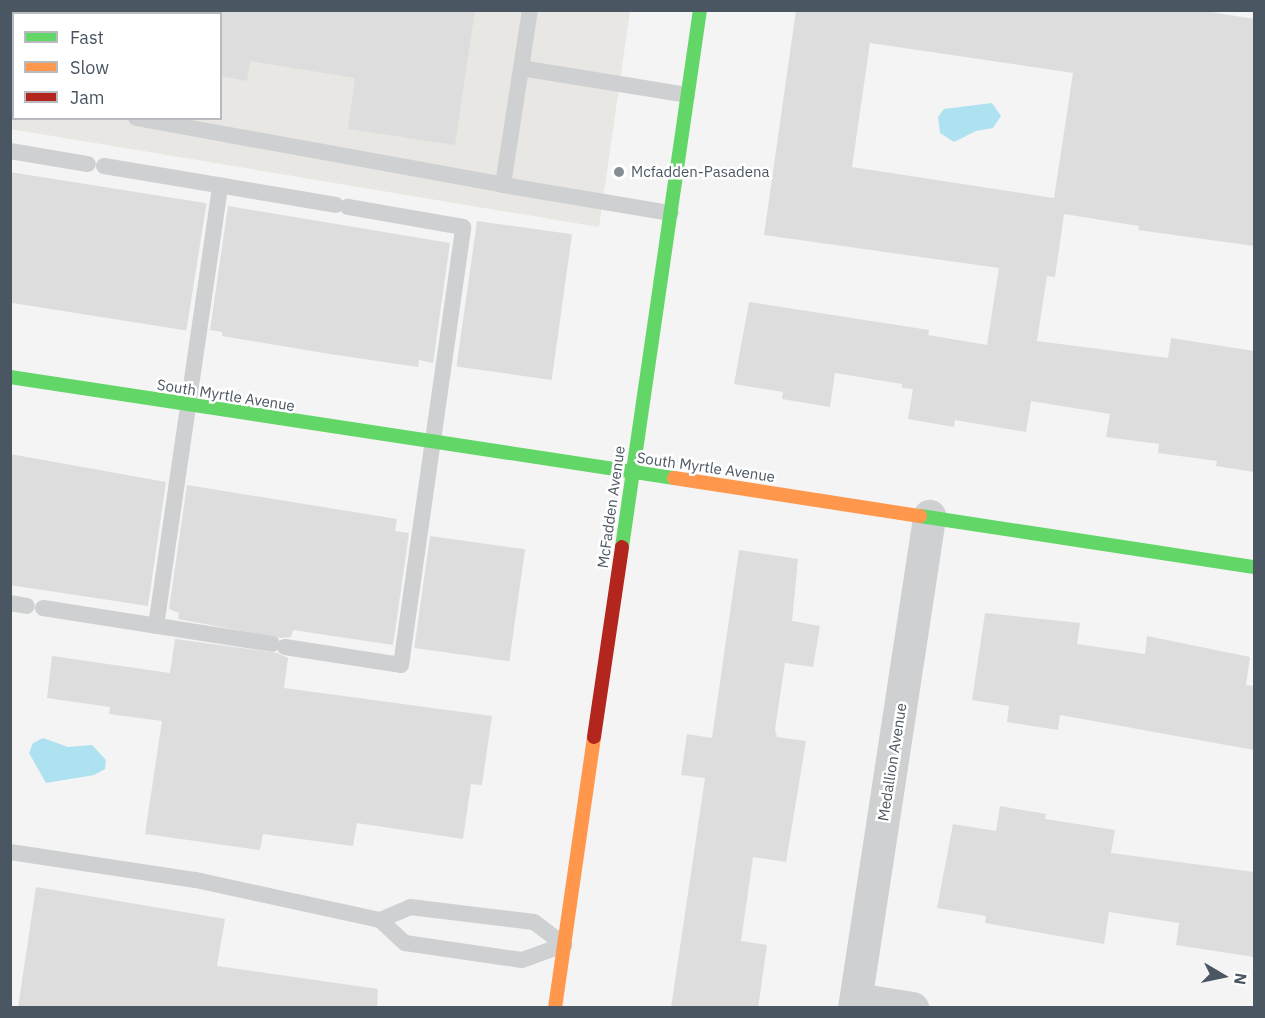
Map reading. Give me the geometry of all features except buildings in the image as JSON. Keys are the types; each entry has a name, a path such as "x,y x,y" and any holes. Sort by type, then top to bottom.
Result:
{"street":[{"name":"McFadden Avenue","path":"555,1008 700,10"},
{"name":"South Myrtle Avenue","path":"10,377 432,444 930,516 1254,567"},
{"name":"Medallion Avenue","path":"855,1003 930,516"},
{"path":"855,1003 912,1008"}],"lane":[{"path":"503,186 530,10"},
{"path":"521,68 687,94"},
{"path":"146,120 503,186 671,213"},
{"path":"10,150 463,227 401,665 27,606"},
{"path":"156,626 220,186"},
{"path":"10,852 196,880 380,920 405,943 522,960 564,945"},
{"path":"380,920 410,907 534,922 564,945"}],"shaded area":[{"path":"10,11 630,11 599,227 11,129"}],"water":[{"path":"992,103 1001,116 993,128 976,131 954,142 940,133 938,117 944,109"},
{"path":"43,738 68,747 92,745 106,760 105,769 94,775 46,783 29,753 33,743"}],"traffic: fast":[{"path":"622,547 700,10"},
{"path":"10,377 674,478"},
{"path":"920,516 1254,567"}],"traffic: slow":[{"path":"674,478 920,516"},
{"path":"555,1008 594,737"}],"traffic: jam":[{"path":"594,737 622,547"}],"place":[{"name":"Mcfadden-Pasadena","path":"619,172"}]}
